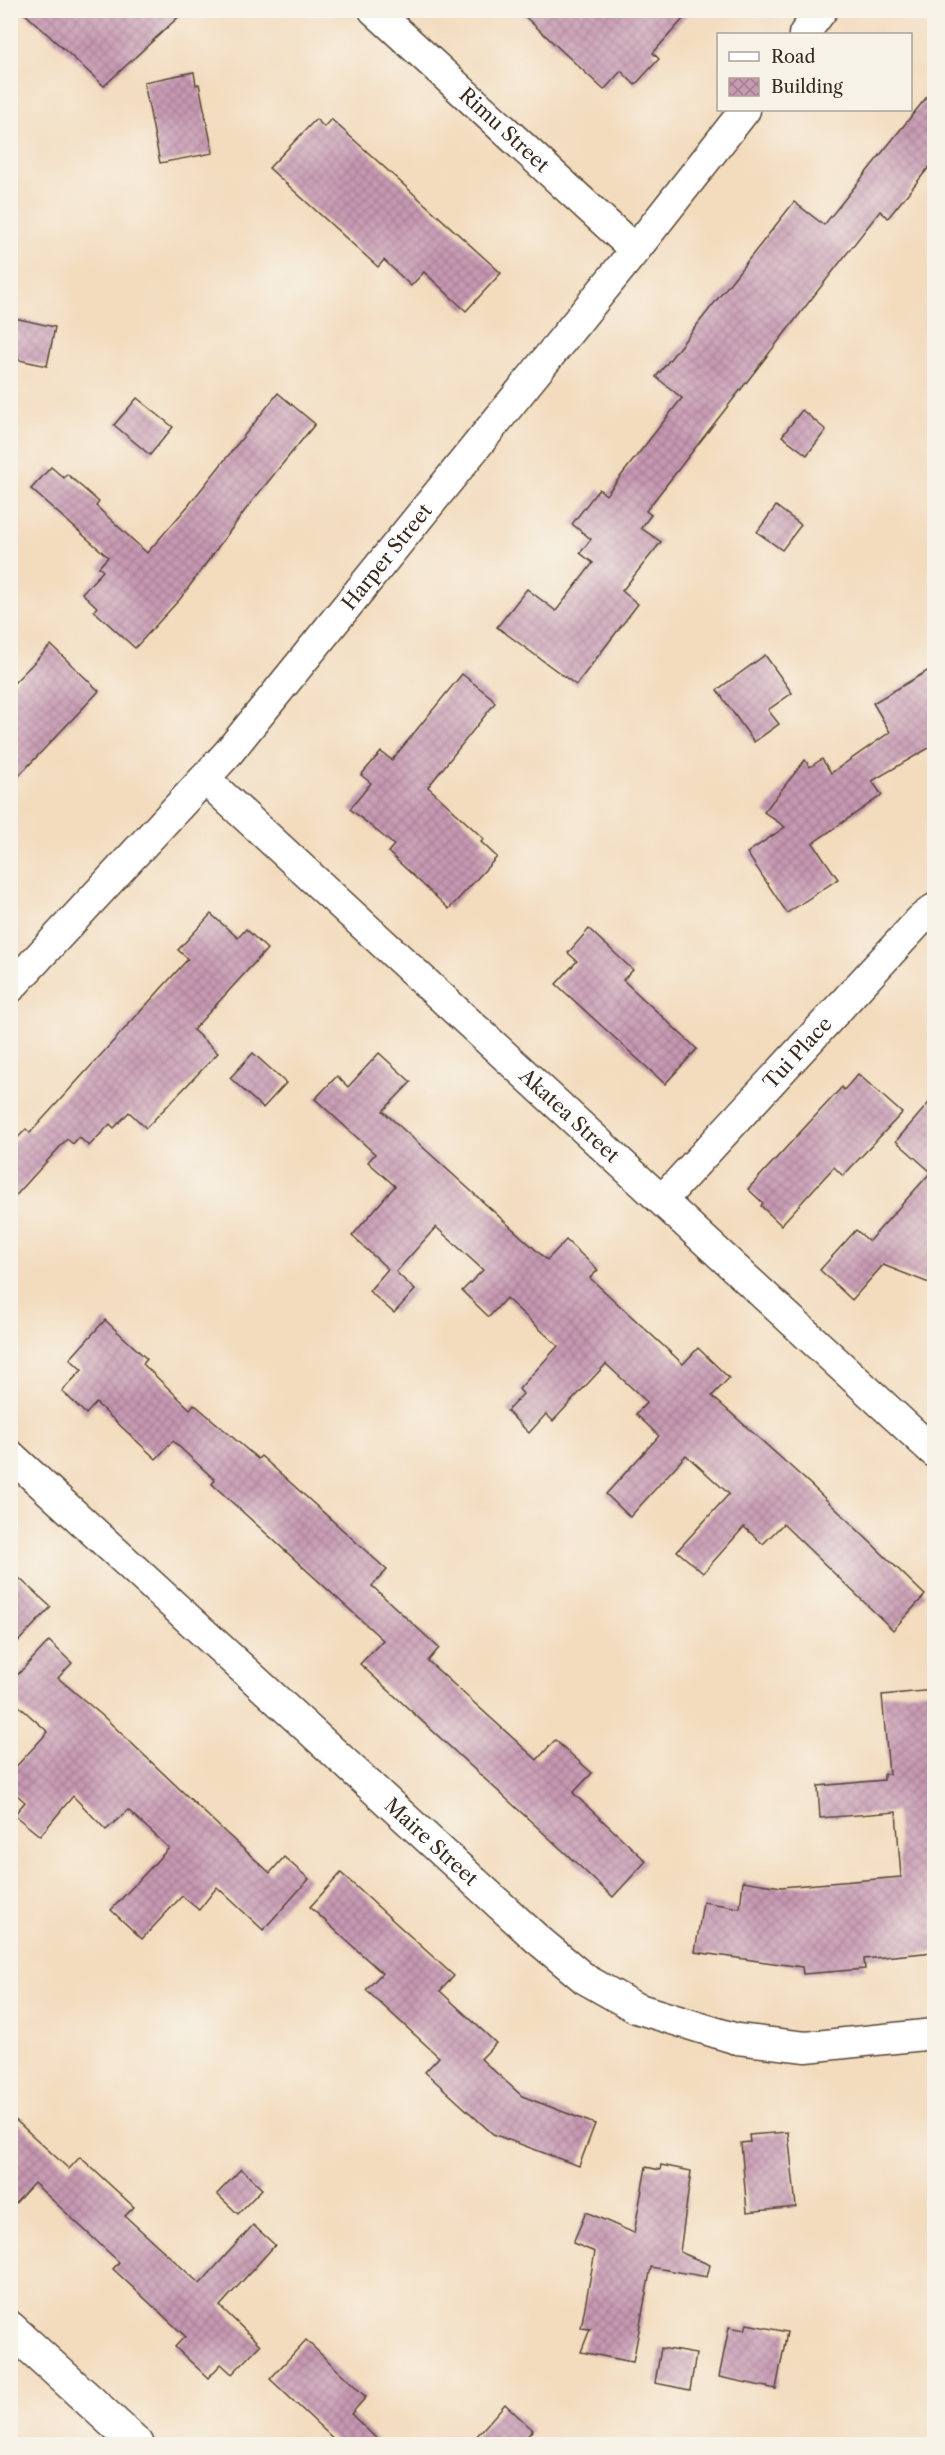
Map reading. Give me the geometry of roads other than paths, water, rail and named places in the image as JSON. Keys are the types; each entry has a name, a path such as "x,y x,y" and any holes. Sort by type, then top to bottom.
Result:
{"main road":[{"path":"10,2328 138,2445"}],"street":[{"name":"Rimu Street","path":"374,10 635,250"},
{"path":"805,33 822,10"},
{"name":"Harper Street","path":"10,988 205,779 635,250 744,111"},
{"name":"Akatea Street","path":"205,779 934,1452"},
{"name":"Tui Place","path":"662,1200 921,919 934,909"},
{"name":"Maire Street","path":"10,1455 536,1938 585,1979 636,2008 737,2039 806,2047 934,2034"}]}
